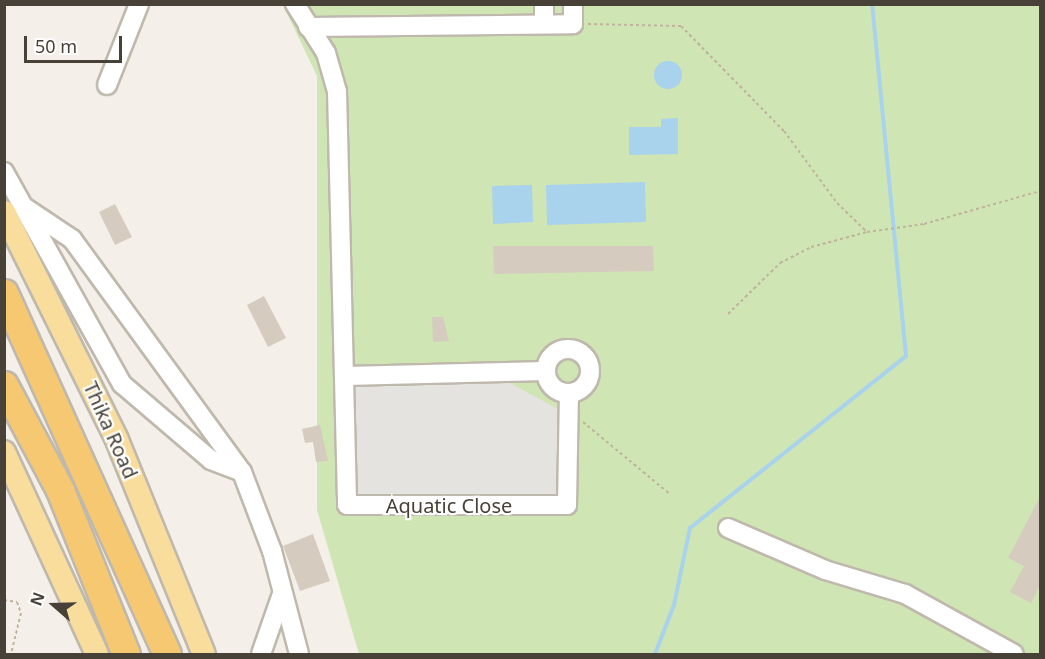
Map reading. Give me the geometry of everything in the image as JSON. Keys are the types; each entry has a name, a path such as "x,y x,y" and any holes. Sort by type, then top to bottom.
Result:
{"highway":[{"name":"Thika Road","path":"4,292 167,654"},
{"path":"4,385 60,490 126,654"}],"main road":[{"name":"Thika Road","path":"13,209 117,440 204,654"},
{"path":"4,452 97,654"}],"street":[{"path":"107,85 140,4"},
{"name":"Aquatic Close","path":"295,4 326,53 337,91 347,505 567,505 569,393"},
{"path":"543,4 544,24"},
{"path":"308,27 573,24 573,4"},
{"path":"4,172 13,209 122,384 211,460 242,472"},
{"path":"13,209 72,238 242,472 272,551 299,654"},
{"path":"558,350 580,352 589,364 588,379 569,393 552,387 546,371 558,350"},
{"path":"345,376 546,371"},
{"path":"728,528 825,570 905,594 1014,654"},
{"path":"261,654 282,594"}],"path":[{"path":"573,24 681,26 784,131 837,203 867,232"},
{"path":"728,314 780,264 811,247 867,232 924,224 1041,191"},
{"path":"570,415 671,495"},
{"path":"4,600 17,602 21,613 12,654"}],"green space":[{"path":"283,5 1040,5 1040,654 359,654 317,510 317,76"}],"shaded area":[{"path":"347,379 506,381 560,410 561,508 345,510"}],"water":[{"path":"668,61 678,65 682,75 678,85 668,89 658,85 654,75 658,65"},
{"path":"678,118 678,154 629,155 629,127 661,127 661,119"},
{"path":"645,182 646,222 547,225 546,185"},
{"path":"532,185 533,222 493,224 492,186"}],"building":[{"path":"115,204 132,237 115,245 99,212"},
{"path":"493,246 653,246 654,271 494,274"},
{"path":"264,296 286,338 268,347 247,305"},
{"path":"432,317 443,317 449,341 433,342"},
{"path":"320,425 328,461 316,462 313,442 305,443 302,429"},
{"path":"1041,495 1041,584 1031,603 1010,592 1024,566 1008,558"},
{"path":"313,534 330,581 300,591 283,546"}],"waterway":[{"path":"655,654 674,605 690,528 906,356 872,4"}]}
